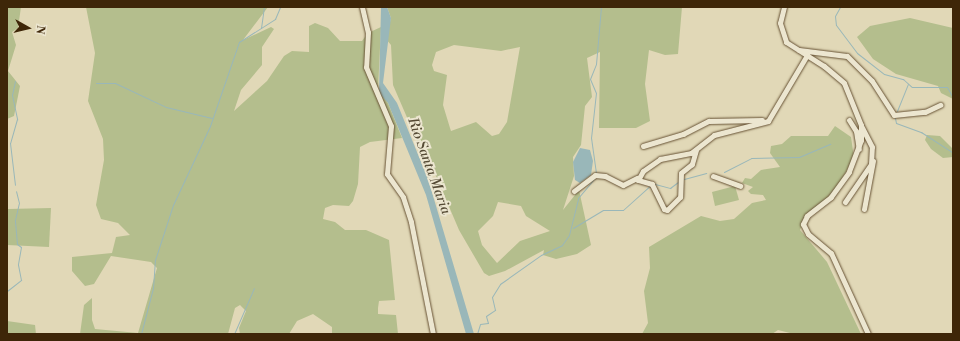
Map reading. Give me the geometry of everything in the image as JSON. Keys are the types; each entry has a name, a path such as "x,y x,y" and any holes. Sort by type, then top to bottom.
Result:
{"street":[{"path":"362,7 368,32 366,67 391,126 387,174 403,197 412,222 433,334"},
{"path":"784,7 781,31 786,42 807,55 844,83 861,125 872,147 864,210"},
{"path":"798,50 848,56 872,81 894,115 925,112 940,105"},
{"path":"574,191 595,175 605,176 623,185 637,178 660,158 696,150 718,133 764,123 807,55"},
{"path":"643,146 683,134 709,121 762,121 777,104"},
{"path":"849,120 856,131 859,148"},
{"path":"861,125 859,148 835,191 807,216 803,224 808,234 831,253 868,334"},
{"path":"637,178 652,184 667,210 681,194 681,173 692,164 696,150"},
{"path":"845,202 868,170 872,156"},
{"path":"713,176 740,186"}],"green space":[{"path":"7,7 21,7 18,28 12,32 16,45 8,71 20,86 14,116 7,119"},
{"path":"86,7 268,7 243,40 271,27 274,29 262,47 262,65 241,90 234,111 267,81 284,56 292,51 309,52 309,26 315,23 328,28 340,41 362,41 368,33 381,27 378,89 388,103 402,138 370,142 360,147 358,184 353,201 349,206 333,205 325,208 323,219 335,222 345,230 366,230 389,240 395,300 379,301 378,314 396,315 398,334 332,334 332,327 313,314 297,321 289,334 240,334 239,328 246,311 240,305 235,308 228,334 80,334 84,305 92,298 92,320 95,329 138,333 157,268 151,262 111,256 94,284 85,286 72,271 72,257 112,253 116,237 130,235 118,223 101,219 96,205 104,160 103,139 88,101 95,53"},
{"path":"387,7 682,7 678,54 665,55 649,50 645,84 650,121 636,128 599,128 600,52 587,58 592,97 585,106 581,145 573,157 574,176 563,210 579,190 591,245 577,254 556,259 543,255 544,250 505,271 489,276 484,273 459,230 436,176 428,166 393,85 391,45 386,39 391,18","holes":["454,45 501,51 520,47 507,122 499,134 492,136 476,122 451,131 443,105 447,75 434,71 432,65 436,52","498,202 521,206 526,216 550,231 520,241 497,263 482,245 478,231 493,216"]},
{"path":"910,18 953,28 953,99 941,93 938,86 896,74 873,59 857,37 870,26"},
{"path":"835,126 851,137 854,158 834,192 804,219 800,230 827,262 861,334 794,334 778,330 772,334 642,334 648,323 644,291 650,268 649,247 701,216 720,221 734,219 752,203 766,200 763,195 751,194 748,191 753,187 742,183 745,178 751,179 761,170 780,167 770,153 771,146 782,144 791,136 828,136"},
{"path":"927,135 940,136 953,149 953,157 943,158 931,149 925,140"},
{"path":"735,186 739,200 715,206 712,192"},
{"path":"51,208 49,247 7,245 8,209"},
{"path":"7,321 35,325 36,334 7,334"}],"water":[{"path":"381,7 387,7 391,18 383,83 397,103 428,179 474,334 466,334 426,195 388,103 379,93"},
{"path":"580,148 590,150 593,161 591,175 580,183 575,180 573,162"}],"waterway":[{"path":"261,28 264,7"},
{"path":"141,334 153,288 155,260 173,205 210,126 239,42 275,19 280,7"},
{"path":"286,7 292,7"},
{"path":"343,7 349,7"},
{"path":"596,173 591,138 596,93 590,79 596,64 601,7"},
{"path":"840,7 835,16 836,25 857,53 884,74 903,79 912,87 947,87 953,98"},
{"path":"15,81 12,95 17,119 10,143 15,185"},
{"path":"96,83 115,83 166,107 212,118"},
{"path":"897,111 908,84"},
{"path":"895,118 896,123 921,132 953,153"},
{"path":"724,172 751,158 799,157 830,144"},
{"path":"684,179 706,173"},
{"path":"477,334 480,324 488,323 486,316 495,310 492,297 500,284 541,255 562,245 569,235 578,198 595,178"},
{"path":"655,184 670,188 678,182"},
{"path":"573,228 603,210 623,210 651,185"},
{"path":"7,291 21,280 18,264 21,247 17,244 15,220 19,203 16,191"},
{"path":"234,334 254,288"}],"water label":[{"name":"Rio Santa Maria","path":"429,166"}]}
